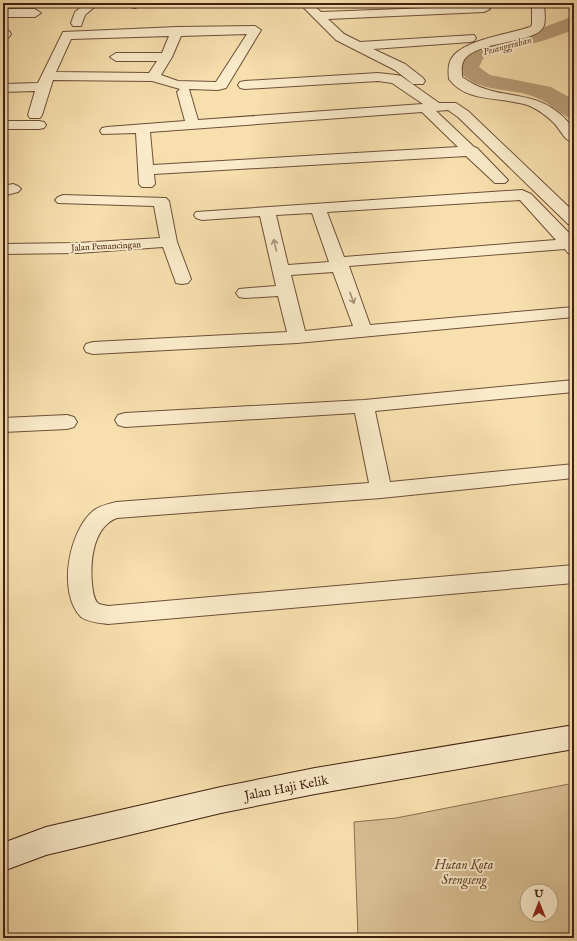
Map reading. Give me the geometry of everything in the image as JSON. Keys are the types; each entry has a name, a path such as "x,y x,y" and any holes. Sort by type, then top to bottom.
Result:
{"street":[{"path":"77,23 79,14 93,3"},
{"path":"538,3 538,24 534,30 470,50 459,57 454,68 456,79 469,88 486,95 531,102 541,106 564,124 574,139"},
{"path":"484,9 314,12 340,37 400,67 463,114 574,221"},
{"path":"3,13 35,13"},
{"path":"3,88 46,82 153,76 172,84 187,86 221,85 255,30 66,35 46,82 37,120 3,125"},
{"path":"153,76 166,57 177,31"},
{"path":"357,46 470,38"},
{"path":"116,57 166,57"},
{"path":"245,85 378,77 396,79 430,108 500,180"},
{"path":"184,92 193,126"},
{"path":"107,131 193,126 451,106"},
{"path":"143,129 148,190 142,193 68,197 160,201 169,242 182,279"},
{"path":"146,170 472,151"},
{"path":"202,215 318,209 522,195 526,197 573,248"},
{"path":"318,209 341,267 364,332"},
{"path":"267,212 297,337"},
{"name":"Jalan Pemancingan","path":"3,249 78,248 169,242"},
{"path":"282,271 573,248"},
{"path":"245,293 286,290"},
{"path":"93,348 364,332 574,312"},
{"path":"125,420 364,406 574,386"},
{"path":"364,406 381,490"},
{"path":"3,425 67,422"},
{"path":"574,471 381,490 108,512 101,516 96,522 83,546 80,583 85,602 89,609 97,614 108,615 574,574"},
{"name":"Jalan Haji Kelik","path":"3,857 46,841 222,800 316,781 574,737"}],"green space":[{"name":"Hutan Kota Srengseng","path":"574,783 574,938 358,938 354,822 396,818"}],"waterway":[{"name":"Pesanggrahan","path":"574,22 573,24 535,37 476,53 468,68 483,80 543,92 568,106 574,113"}]}
